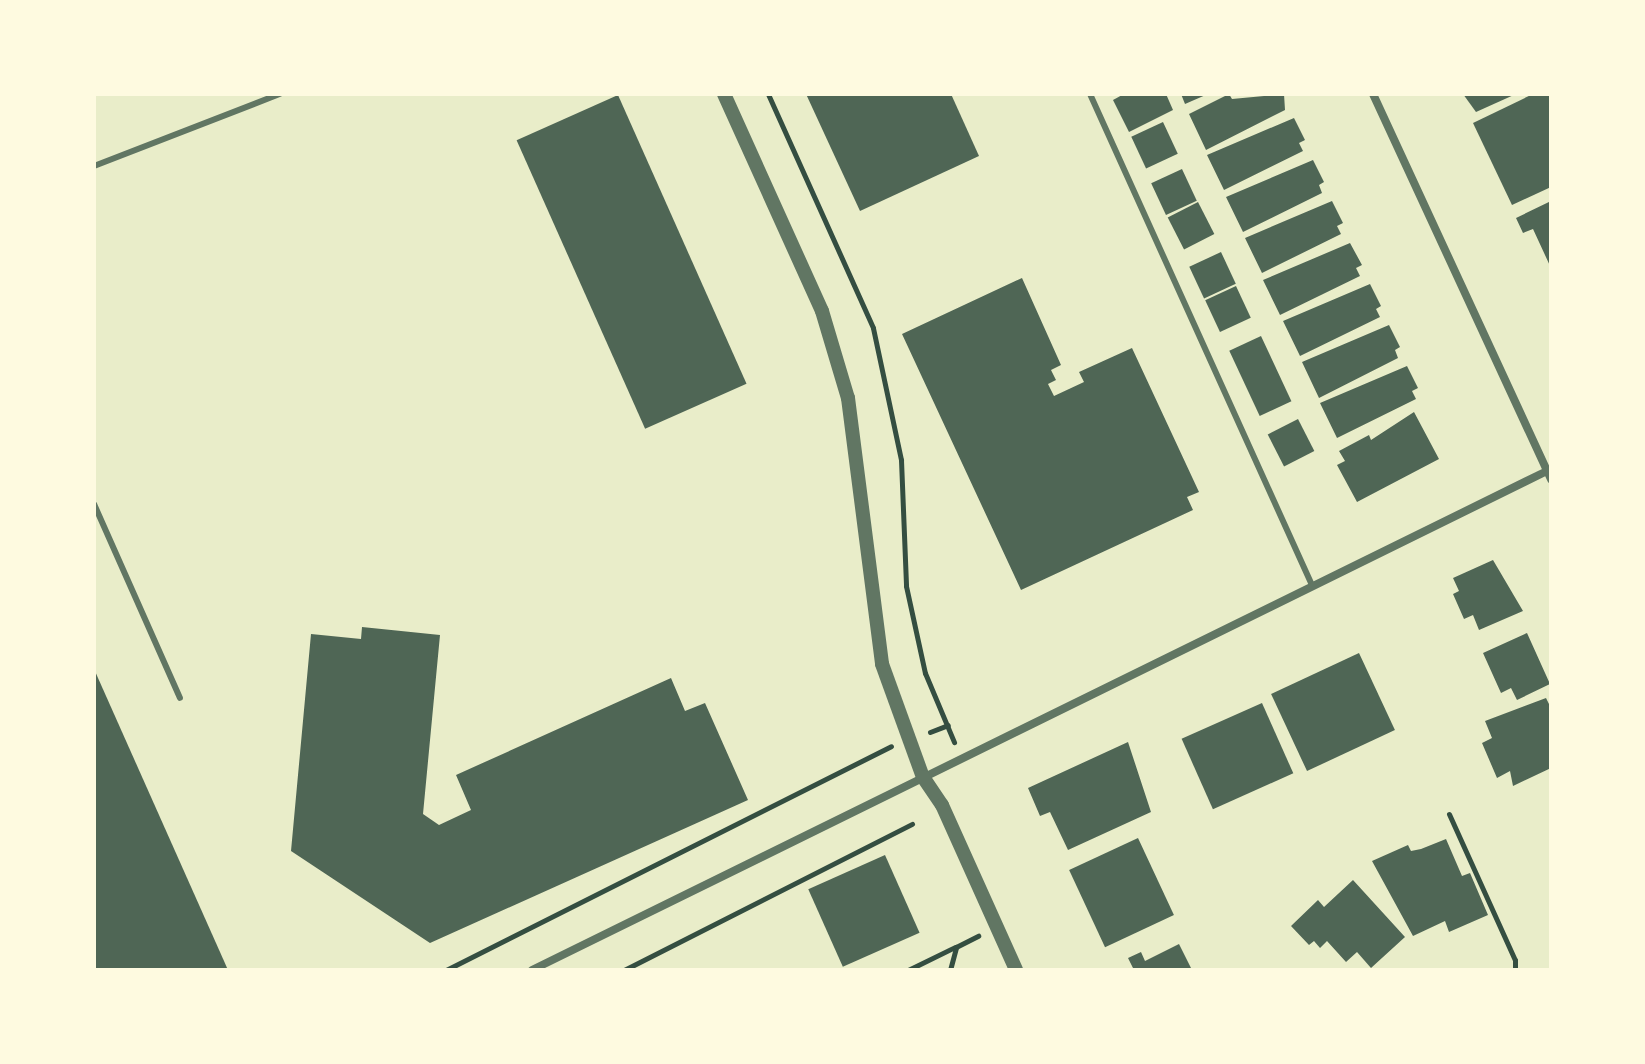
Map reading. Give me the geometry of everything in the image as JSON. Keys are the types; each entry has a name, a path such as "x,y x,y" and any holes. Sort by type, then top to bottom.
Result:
{"street":[{"path":"724,94 822,311 848,398 859,464 873,626 923,777 942,805 1016,970"},
{"path":"1373,94 1551,480"},
{"path":"532,970 1311,583 1547,471"}],"lane":[{"path":"94,166 280,94"},
{"path":"1090,94 1311,583"},
{"path":"94,504 180,698"}],"path":[{"path":"446,970 883,749"},
{"path":"1449,814 1515,960 1515,970"},
{"path":"624,970 912,824"},
{"path":"908,970 997,927"},
{"path":"950,970 956,947"}],"building":[{"path":"806,94 951,94 979,156 860,211"},
{"path":"1124,94 1166,94 1173,110 1129,132 1113,100"},
{"path":"1181,94 1208,94 1185,104"},
{"path":"1229,94 1232,99 1284,94 1285,110 1206,150 1189,114"},
{"path":"1463,94 1516,94 1476,112"},
{"path":"1533,94 1548,94 1551,100 1551,187 1512,205 1473,123"},
{"path":"618,95 747,384 645,429 517,140"},
{"path":"1294,118 1305,140 1299,143 1303,151 1224,190 1207,155"},
{"path":"1163,122 1178,154 1146,169 1131,137"},
{"path":"1313,160 1324,182 1319,185 1322,193 1243,232 1226,197"},
{"path":"1182,169 1197,201 1166,215 1151,183"},
{"path":"1332,201 1343,223 1337,226 1341,234 1262,273 1245,238"},
{"path":"1551,201 1551,268 1533,229 1523,233 1516,218"},
{"path":"1198,202 1214,234 1184,250 1168,217"},
{"path":"1350,243 1362,265 1356,268 1360,276 1280,315 1263,280"},
{"path":"1221,252 1236,284 1204,299 1189,267"},
{"path":"1022,278 1061,365 1051,370 1056,380 1048,384 1054,396 1084,382 1079,372 1132,348 1199,492 1187,497 1193,510 1021,590 902,334"},
{"path":"1370,284 1381,306 1376,309 1380,317 1300,356 1283,321"},
{"path":"1236,286 1251,318 1220,332 1205,300"},
{"path":"1389,325 1400,347 1395,350 1398,358 1319,398 1302,362"},
{"path":"1261,336 1291,401 1260,416 1229,351"},
{"path":"1407,366 1418,388 1412,391 1416,399 1337,438 1320,403"},
{"path":"1414,412 1439,459 1357,502 1337,465 1345,461 1339,451 1369,435 1371,440"},
{"path":"1298,419 1314,451 1284,467 1268,434"},
{"path":"1493,560 1523,611 1479,630 1473,615 1464,619 1453,594 1459,591 1453,578"},
{"path":"362,627 440,635 423,814 439,825 471,810 456,775 671,678 685,711 705,703 748,800 430,943 291,851 311,634 361,639"},
{"path":"1527,633 1550,684 1517,700 1511,688 1501,693 1483,653"},
{"path":"1359,653 1395,730 1307,771 1271,694"},
{"path":"94,669 228,970 94,970"},
{"path":"1546,698 1551,708 1551,768 1513,786 1510,771 1497,778 1482,743 1492,738 1485,721"},
{"path":"1262,703 1293,773 1213,809 1182,739"},
{"path":"1128,742 1151,812 1068,850 1050,812 1040,816 1028,788"},
{"path":"1138,838 1174,915 1105,947 1069,870"},
{"path":"1446,839 1462,876 1470,873 1488,915 1449,932 1445,921 1413,936 1372,861 1408,845 1411,851"},
{"path":"885,855 920,933 843,967 808,889"},
{"path":"1353,880 1405,937 1371,968 1357,952 1346,962 1327,941 1320,948 1314,941 1309,945 1291,926 1318,900 1324,907"},
{"path":"1179,944 1192,970 1134,970 1128,958 1141,952 1145,961"}]}
